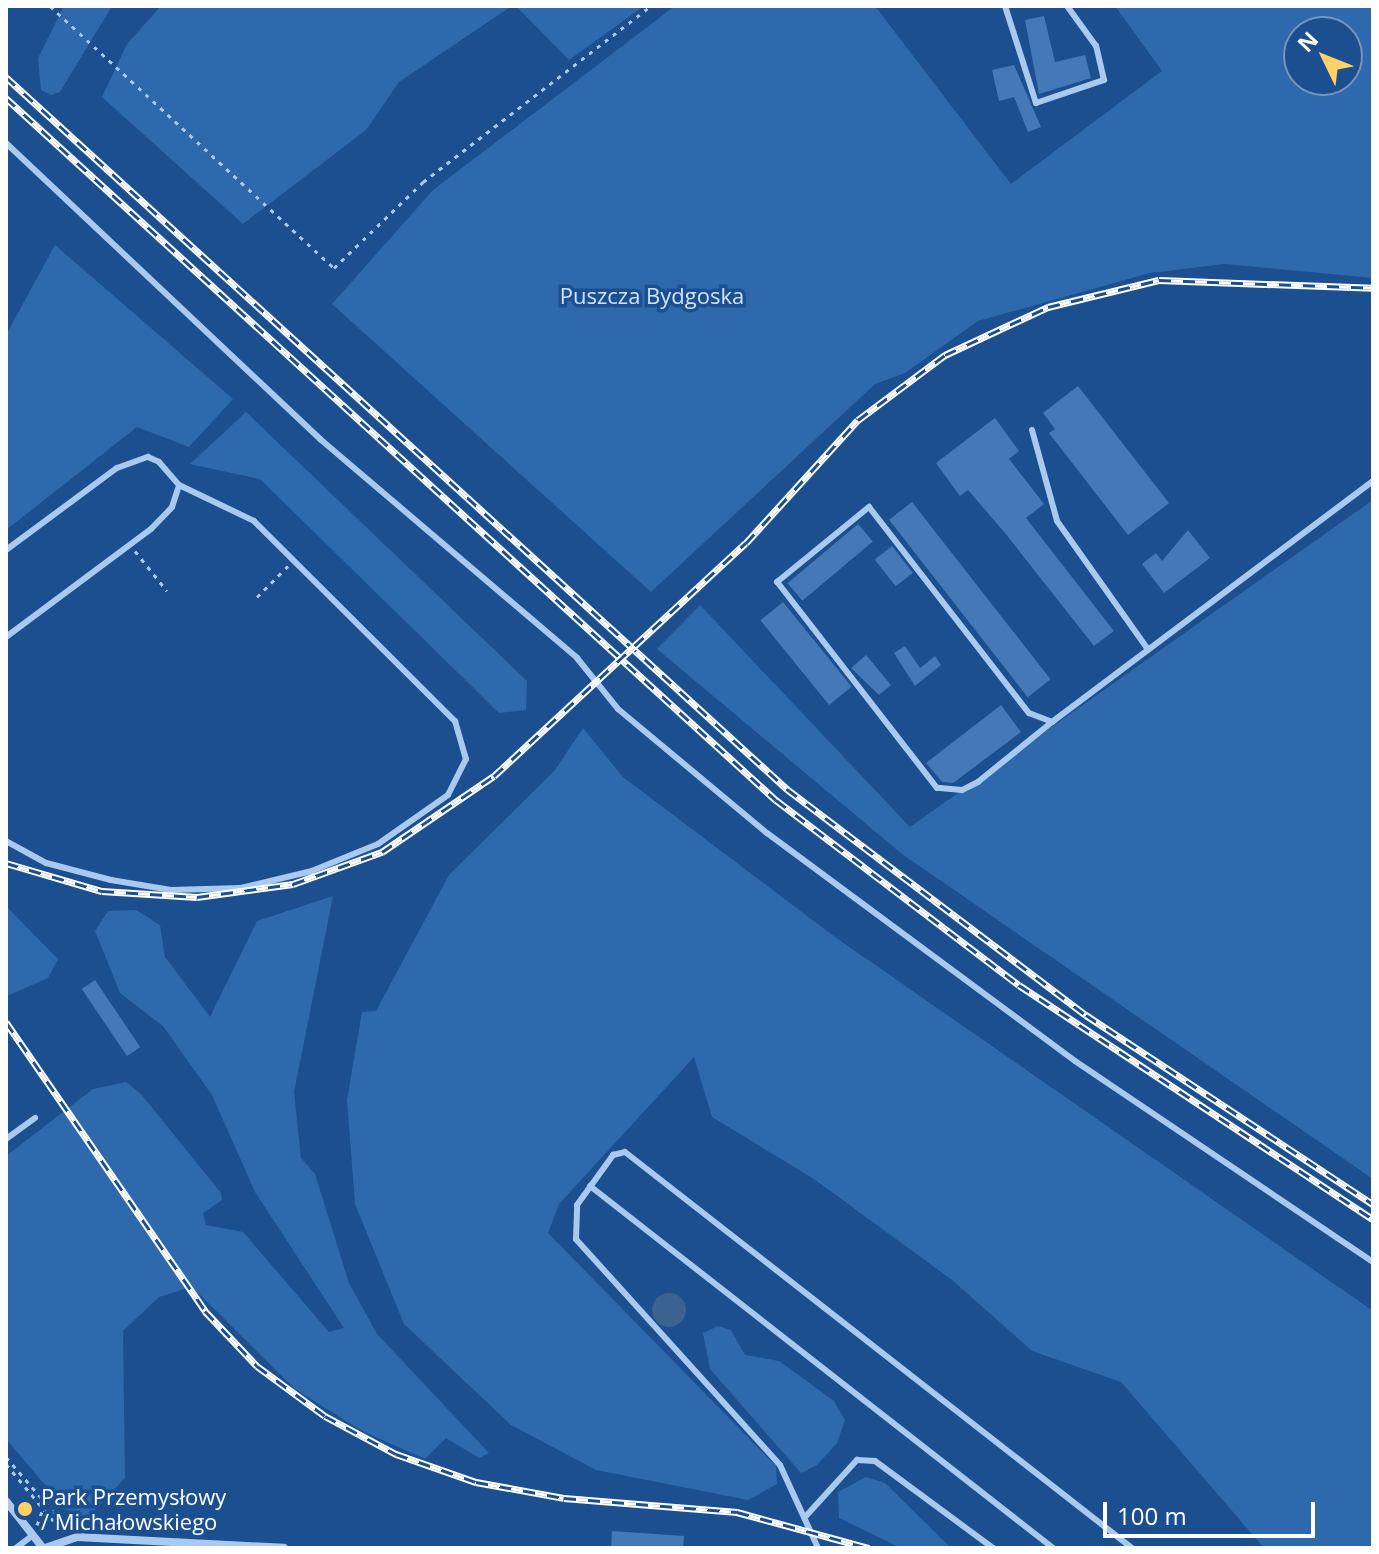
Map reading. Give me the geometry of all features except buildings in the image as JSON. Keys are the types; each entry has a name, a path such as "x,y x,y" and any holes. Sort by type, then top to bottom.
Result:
{"street":[{"path":"6,1501 44,1548 72,1538 284,1548"}],"lane":[{"path":"1005,6 1036,103 1104,80 1096,46 1067,6"},
{"path":"6,143 320,439 577,658 618,709 767,833 1075,1061 1373,1262"},
{"path":"1032,430 1057,521 1147,648"},
{"path":"6,550 135,459 159,462 179,485 239,510 294,560 455,721 466,759 448,795 378,844 312,871 241,888 171,890 111,880 46,863 6,841"},
{"path":"1052,722 1029,713 869,507 777,582 937,788 962,790 978,782 1147,648 1373,481"},
{"path":"6,637 130,544 172,507 179,485"},
{"path":"6,1139 35,1118"},
{"path":"818,1548 806,1516 780,1465 576,1239 574,1213 613,1155 625,1152 1132,1548"},
{"path":"590,1186 1053,1548"},
{"path":"806,1516 857,1460 875,1461 993,1548"},
{"path":"16,1548 32,1536"}],"path":[{"path":"50,6 334,268 423,182 651,6"},
{"path":"130,544 167,591"},
{"path":"257,597 294,560"},
{"path":"6,1457 72,1538"},
{"path":"6,1464 72,1538"}],"green space":[{"path":"64,6 112,6 60,92 51,95 41,90 38,58"},
{"path":"161,6 512,6 399,82 366,130 243,224 102,97 127,44"},
{"path":"516,6 644,6 569,60"},
{"name":"Puszcza Bydgoska","path":"675,6 875,6 1011,184 1162,71 1115,6 1373,6 1373,278 1225,264 1150,273 978,321 905,373 875,384 651,592 332,304 433,190"},
{"path":"55,245 233,399 189,447 137,427 6,530 6,335"},
{"path":"246,412 527,681 526,710 499,713 260,479 190,464"},
{"path":"1373,500 1373,1179 902,854 657,649 700,605 910,827"},
{"path":"583,728 623,777 835,937 1373,1311 1373,1548 1264,1548 1121,1382 1032,1351 952,1280 814,1179 712,1117 694,1057 559,1204 548,1233 776,1466 777,1484 748,1500 596,1470 511,1425 404,1324 355,1204 347,1100 362,1012 376,1011 449,875 555,770"},
{"path":"333,896 294,1092 301,1158 315,1174 349,1283 377,1334 489,1453 479,1458 446,1438 425,1459 362,1431 295,1389 195,1290 184,1289 159,1297 123,1331 125,1478 80,1526 6,1439 6,1156 93,1089 126,1082 141,1094 221,1193 222,1200 203,1213 206,1225 243,1232 329,1332 344,1328 255,1192 212,1095 163,1026 120,993 95,931 108,911 136,910 160,925 165,957 210,1017 257,921"},
{"path":"6,906 58,959 48,978 7,996"},
{"path":"718,1326 731,1330 745,1355 779,1361 834,1401 845,1420 837,1443 817,1465 801,1473 710,1369 703,1333"},
{"path":"866,1477 885,1483 951,1548 901,1548 839,1518 838,1492"}],"shaded area":[{"path":"669,1293 681,1298 686,1310 681,1322 669,1327 657,1322 652,1310 657,1298"}],"railway":[{"path":"6,77 787,789 1086,1015 1373,1204"},
{"path":"6,98 776,800 1019,985 1373,1219"},
{"path":"6,863 102,891 197,897 293,884 382,852 494,776 746,543 858,420 945,355 1048,307 1159,280 1373,288"},
{"path":"6,1022 205,1311 257,1366 325,1416 396,1454 476,1482 564,1498 737,1512 869,1548"}],"place":[{"name":"Park Przemysłowy / Michałowskiego","path":"25,1509"}]}
